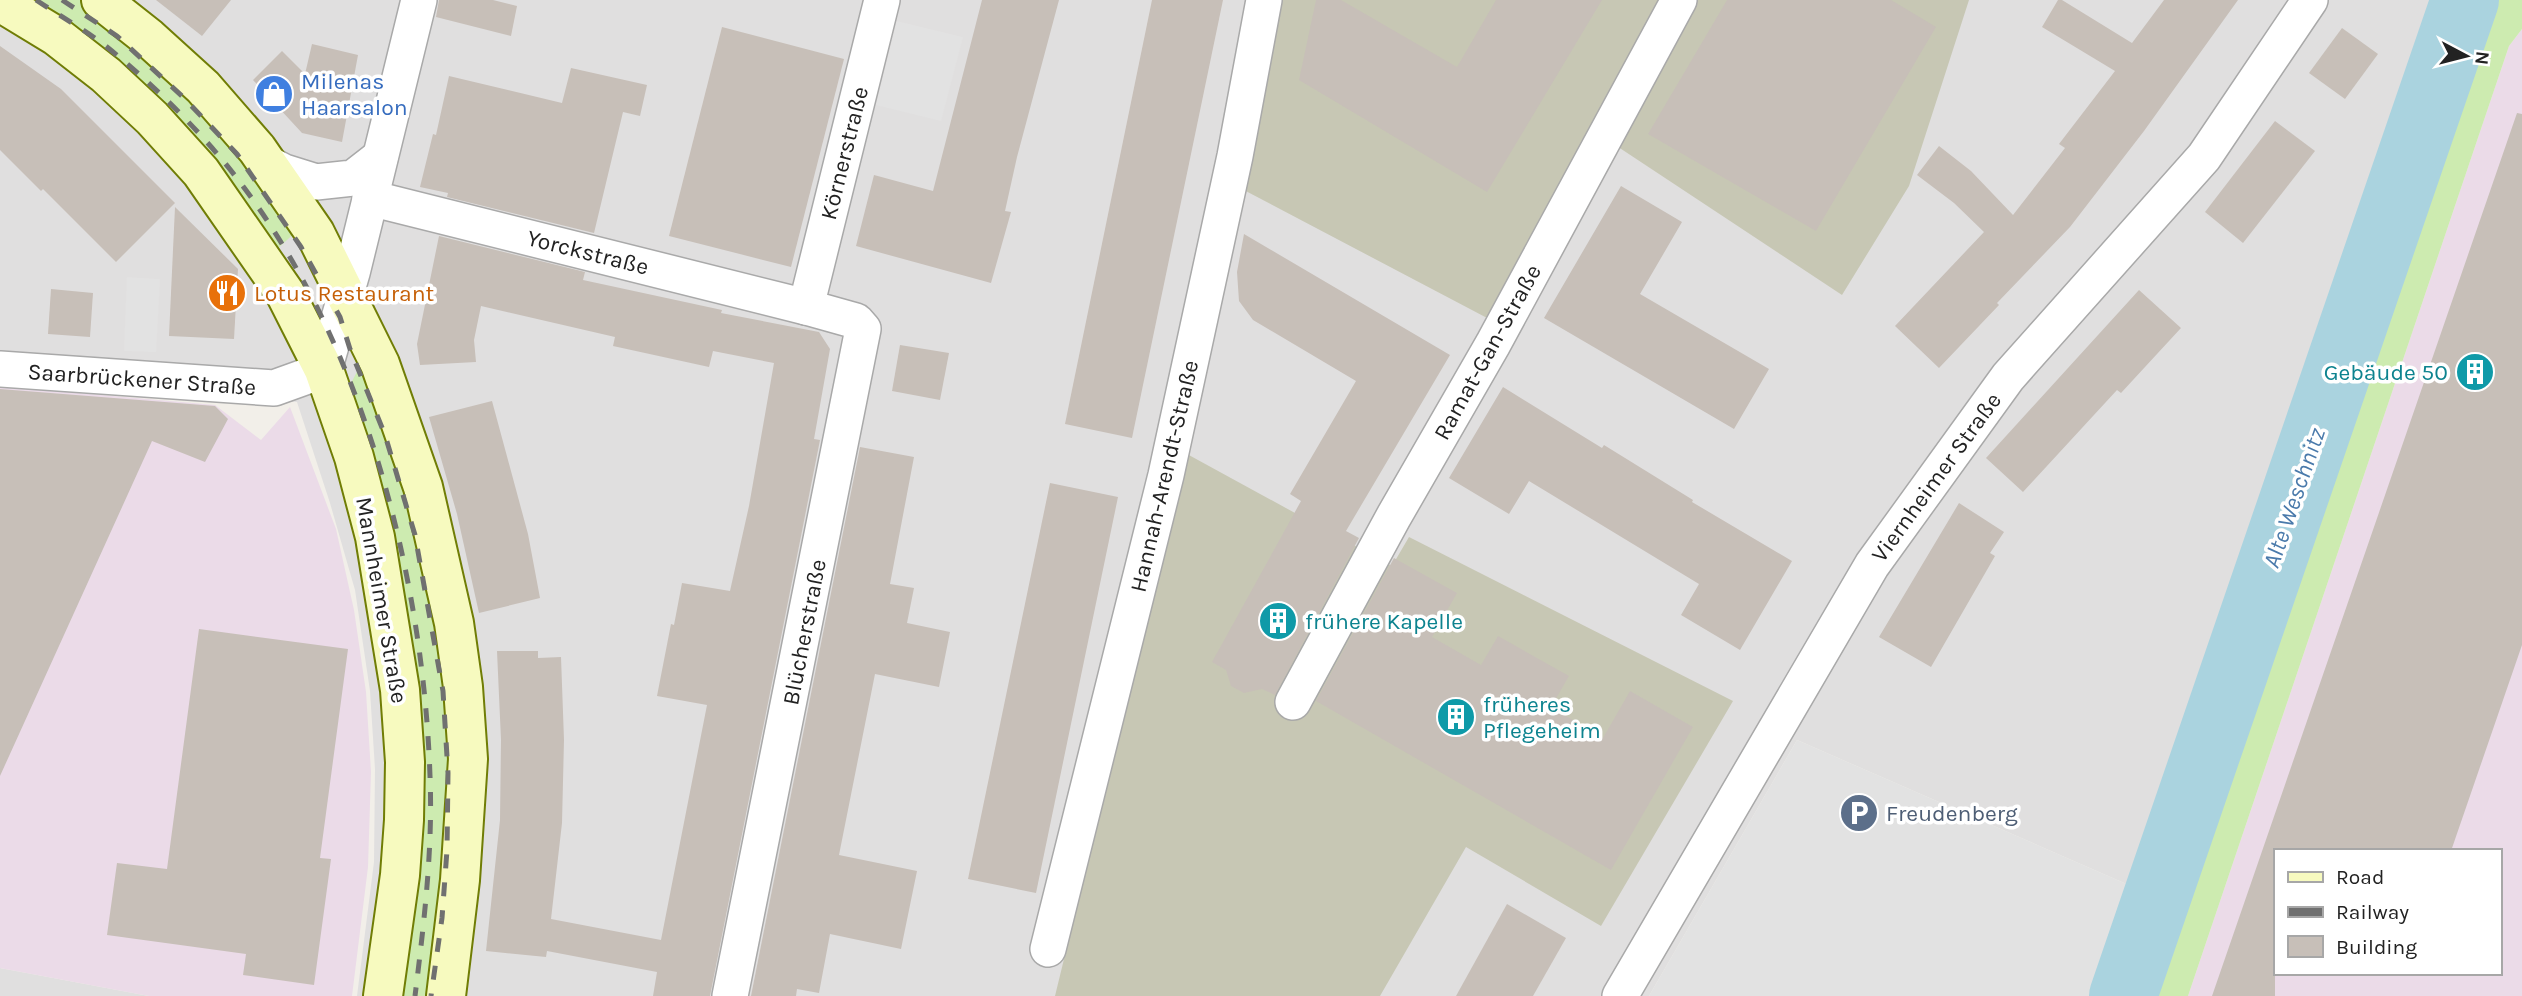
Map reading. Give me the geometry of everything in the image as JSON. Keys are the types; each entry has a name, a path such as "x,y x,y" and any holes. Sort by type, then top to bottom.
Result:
{"main road":[{"path":"101,0 149,38 203,87 265,162 315,233 380,364 423,487 454,623 463,687 468,759 462,856 446,996"},
{"name":"Mannheimer Straße","path":"0,2 55,36 106,75 152,118 201,172 285,293 324,370 354,457 375,537 400,690 405,762 404,820 400,875 383,996"}],"street":[{"path":"324,370 346,294 419,0"},
{"name":"Körnerstraße","path":"806,307 882,0"},
{"name":"Hannah-Arendt-Straße","path":"1048,949 1166,475 1235,156 1264,0"},
{"name":"Ramat-Gan-Straße","path":"1293,702 1394,516 1493,344 1679,0"},
{"name":"Viernheimer Straße","path":"1620,996 1872,565 2007,377 2204,158 2310,0"},
{"path":"265,162 284,172 316,182 353,178 380,158"},
{"name":"Yorckstraße","path":"370,198 806,307"},
{"name":"Blücherstraße","path":"730,996 863,329 856,321 806,307"},
{"name":"Saarbrückener Straße","path":"0,369 274,388 324,370"}],"shaded area":[{"path":"0,0 2438,0 2448,7 2131,886 1797,740 1649,996 357,996 374,862 375,769 370,691 355,590 297,402 0,377"},
{"path":"1280,0 1969,0 1909,186 1842,295 1594,131 1489,319 1240,188"},
{"path":"897,21 963,37 941,121 876,105"},
{"name":"Gebäude 50","path":"2522,29 2522,996 2188,996 2509,46"},
{"path":"127,277 160,279 156,352 124,351"},
{"path":"0,386 215,405 261,440 290,407 336,529 354,610 366,692 371,772 368,867 352,996 149,996 0,968"},
{"path":"1187,454 1392,566 1409,537 1733,701 1601,926 1466,847 1380,996 1055,996"},
{"name":"Freudenberg","path":"1797,740 2131,886 2090,996 1649,996"},
{"path":"0,968 149,996 0,996"}],"green space":[{"path":"24,0 81,0 121,30 189,90 299,229 275,251"},
{"path":"2453,0 2522,0 2522,29 2509,46 2188,996 2096,996 2131,886 2448,7"},
{"path":"365,356 441,609 454,775 437,996 403,996 415,910 420,822 345,395"}],"building":[{"path":"156,0 231,0 202,36"},
{"path":"439,0 493,0 517,6 511,36 436,17"},
{"path":"982,0 1059,0 1017,157 1005,211 1011,212 991,283 856,246 874,175 933,191"},
{"path":"1152,0 1223,0 1132,438 1065,424"},
{"path":"1316,0 1341,0 1457,67 1496,0 1602,0 1487,192 1299,80"},
{"path":"1727,0 1891,0 1936,27 1816,231 1648,134"},
{"path":"2058,0 2132,43 2164,0 2238,0 2144,131 2070,227 1939,368 1895,326 1984,232 1954,203 1917,175 1939,146 1971,171 2013,215 2065,148 2059,144 2115,71 2042,27"},
{"path":"722,27 844,59 791,267 669,236"},
{"path":"2342,28 2378,54 2345,99 2309,73"},
{"path":"312,44 358,55 342,142 302,133 253,80 282,51 305,74"},
{"path":"0,46 61,89 175,203 116,262 0,150"},
{"path":"571,68 647,85 640,116 623,112 594,233 447,197 448,193 420,187 433,134 436,135 449,76 562,103"},
{"name":"Gebäude 50","path":"2517,113 2522,114 2522,645 2452,849 2274,849 2275,996 2212,996"},
{"path":"2275,121 2315,151 2243,243 2205,212"},
{"path":"1621,186 1682,222 1640,294 1769,369 1734,429 1544,318"},
{"path":"175,207 238,269 234,339 169,336"},
{"path":"1244,234 1450,355 1346,531 1359,538 1275,695 1262,689 1244,693 1231,686 1226,670 1212,662 1301,501 1290,494 1356,381 1253,320 1239,301 1237,272"},
{"path":"439,236 585,272 583,280 722,310 721,313 819,332 830,349 814,439 820,440 710,996 653,996 657,972 547,951 546,957 486,951 500,820 501,740 497,651 538,651 538,658 561,657 564,740 562,823 551,919 661,940 707,705 657,696 671,624 674,625 682,583 730,591 749,506 774,363 713,351 709,367 613,346 615,337 481,306 474,340 476,362 420,365 417,344"},
{"path":"51,289 93,293 90,337 48,334"},
{"path":"2139,290 2181,328 2121,393 2117,390 2023,492 1986,458"},
{"path":"900,345 949,353 940,400 892,391"},
{"path":"1503,387 1602,448 1604,445 1693,500 1692,502 1792,561 1740,650 1681,615 1699,584 1529,481 1509,514 1449,478"},
{"path":"0,389 215,406 228,419 205,462 152,441 0,776"},
{"path":"492,401 528,534 540,598 479,613 457,514 429,417"},
{"path":"860,447 914,457 890,584 914,588 907,623 950,632 939,687 875,674 839,855 917,871 901,949 830,934 819,993 797,989 796,996 751,996"},
{"path":"1050,483 1118,497 1036,893 968,879"},
{"path":"1959,503 2004,532 1990,553 1995,556 1931,667 1879,637"},
{"name":"früheres Pflegeheim","path":"1394,558 1457,593 1432,637 1481,665 1498,636 1569,676 1551,707 1603,738 1630,691 1693,727 1611,870 1316,701"},
{"path":"199,629 348,649 320,858 331,859 314,985 243,975 246,954 107,935 117,863 167,869"},
{"path":"1507,904 1566,938 1533,996 1456,996"}],"waterway":[{"name":"Alte Weschnitz","path":"2123,996 2465,0"}],"railway":[{"path":"36,0 123,60 183,117 224,162 271,227 312,298 347,373 375,452 397,533 414,615 425,696 430,831 415,996"},
{"path":"62,0 117,36 184,98 237,154 301,247 340,317 385,435 415,535 443,691 448,773 447,850 442,918 431,996"}],"place":[{"name":"Milenas Haarsalon","path":"274,94"},
{"name":"Lotus Restaurant","path":"227,293"},
{"name":"Gebäude 50","path":"2475,372"},
{"name":"frühere Kapelle","path":"1278,621"},
{"name":"früheres Pflegeheim","path":"1456,717"},
{"name":"Freudenberg","path":"1859,813"}]}
